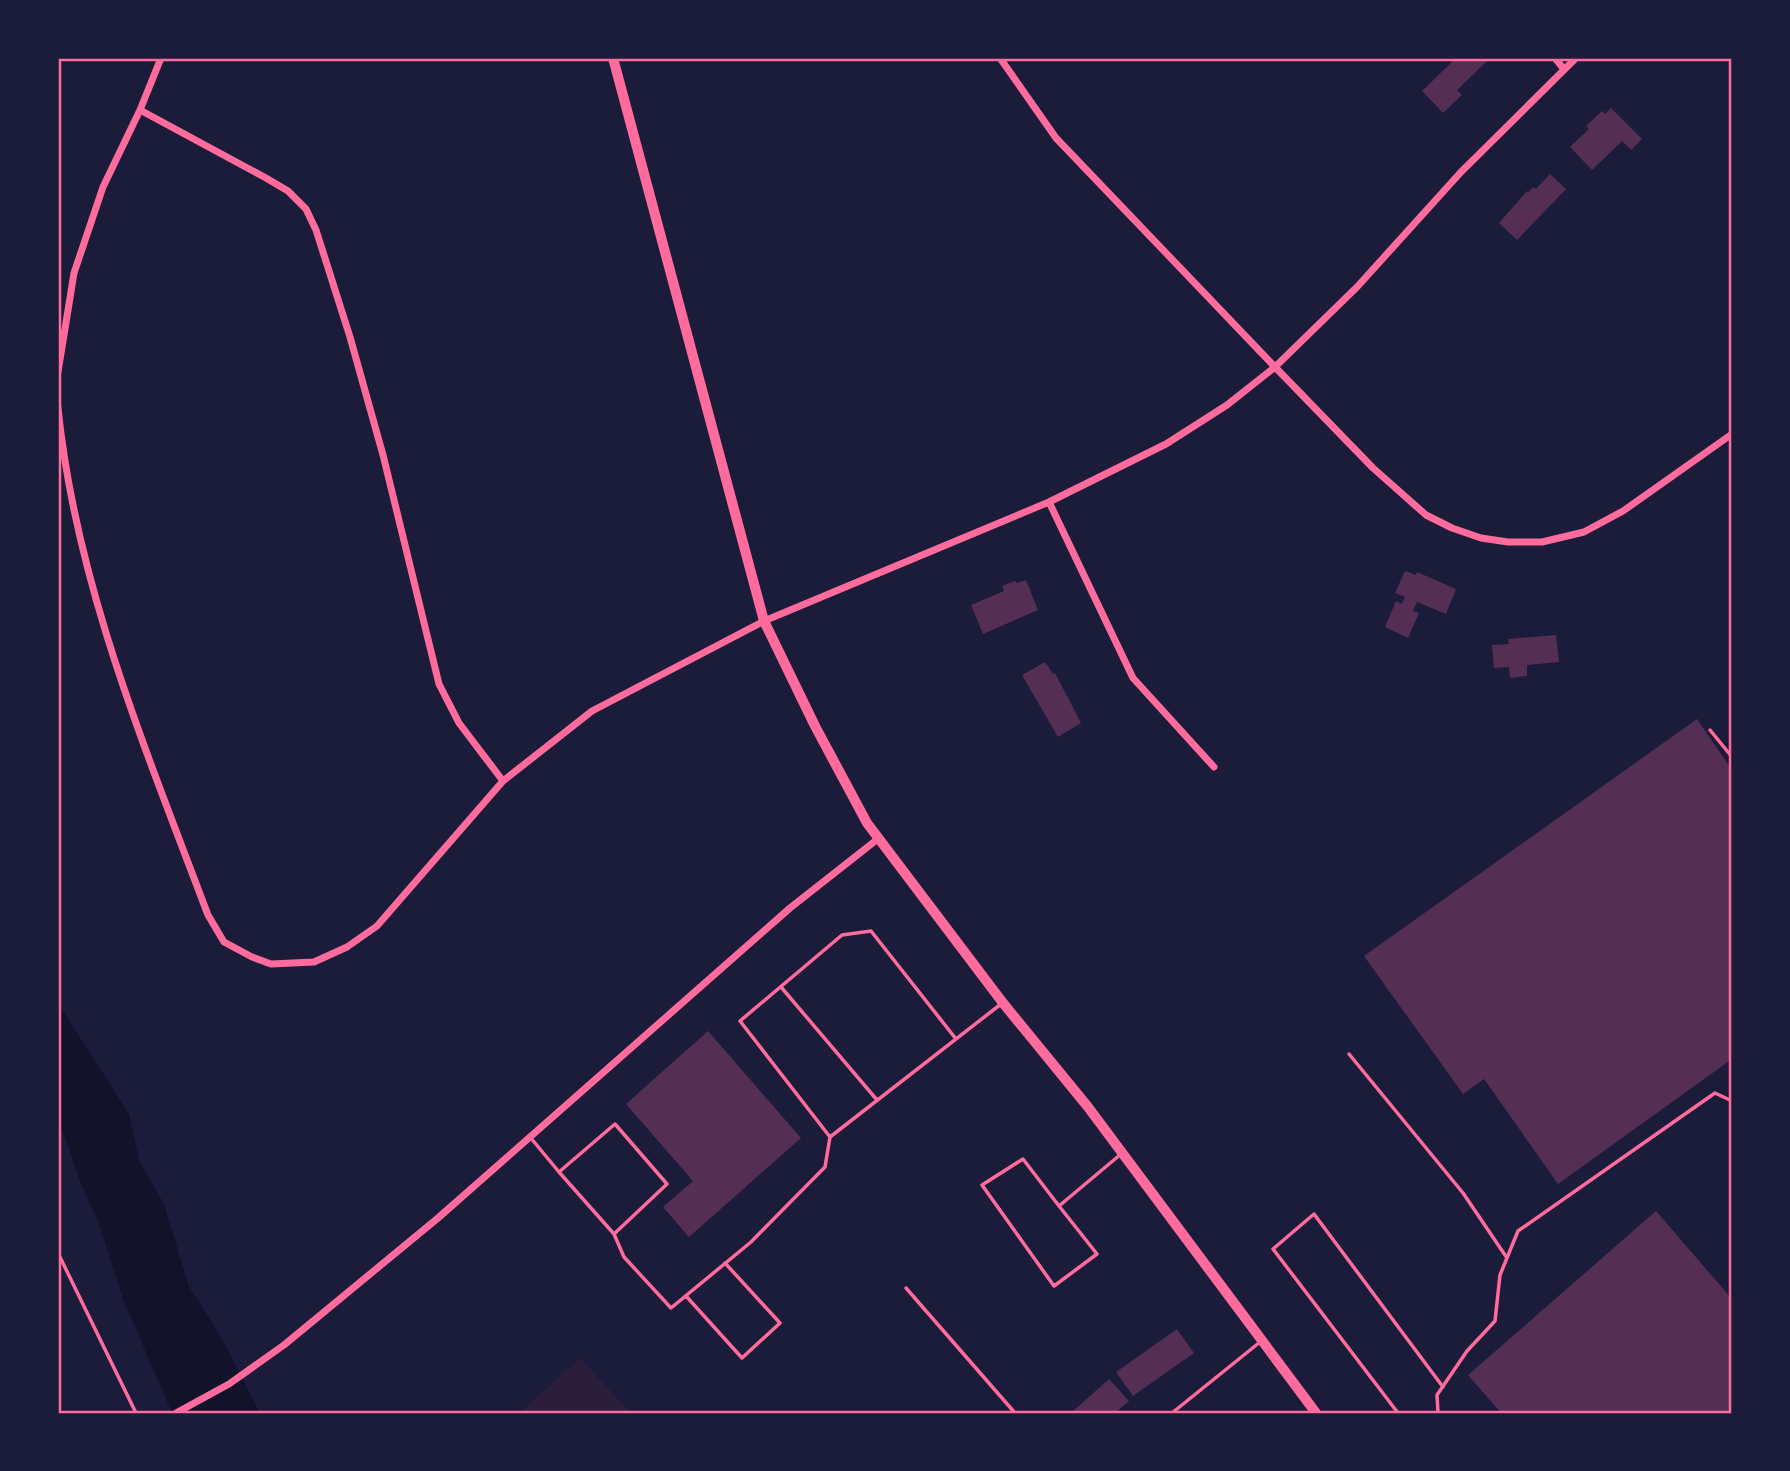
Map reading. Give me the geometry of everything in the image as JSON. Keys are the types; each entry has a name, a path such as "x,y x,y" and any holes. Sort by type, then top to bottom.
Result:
{"street":[{"path":"58,372 74,273 103,187 140,110 161,58"},
{"path":"612,58 764,621 815,726 867,823 1003,1003 1088,1107 1316,1413"},
{"path":"1000,58 1056,138 1373,468 1426,515 1481,538 1508,542 1542,542 1584,532 1623,511 1732,434"},
{"path":"1555,58 1563,68"},
{"path":"58,408 67,477 98,613 130,707 208,915 224,942 252,957 271,964 314,962 347,947 377,926 503,781 592,711 764,621 1049,502 1166,444 1227,405 1275,367 1357,287 1461,172 1576,58"},
{"path":"140,110 288,191 306,209 316,230 350,337 383,454 439,684 459,723 503,781"},
{"path":"1049,502 1133,678 1214,767"},
{"path":"176,1413 229,1384 285,1345 439,1218 790,908 878,838"}],"lane":[{"path":"1710,730 1732,757"},
{"path":"830,1137 740,1021 842,935 871,931 956,1040"},
{"path":"781,987 877,1100"},
{"path":"530,1137 614,1234 624,1257 671,1308 751,1242 825,1167 830,1137 1003,1003"},
{"path":"1349,1054 1463,1193 1507,1258"},
{"path":"1438,1413 1437,1395 1467,1351 1495,1321 1500,1275 1518,1231 1716,1093 1732,1101"},
{"path":"559,1172 614,1124 667,1184 614,1234"},
{"path":"1059,1206 1123,1153"},
{"path":"1023,1159 1059,1206 1097,1254 1054,1286 982,1185 1023,1159"},
{"path":"1398,1413 1273,1249 1314,1214 1443,1387"},
{"path":"686,1296 742,1358 780,1323 725,1263"},
{"path":"906,1288 1015,1413"},
{"path":"1172,1413 1262,1340"}],"path":[{"path":"58,1253 136,1413"}],"shaded area":[{"path":"58,1003 129,1114 140,1163 164,1204 189,1287 220,1335 260,1413 172,1413 124,1301 98,1221 58,1124"},
{"path":"580,1358 631,1413 520,1413"}],"building":[{"path":"1456,58 1488,60 1457,90 1462,95 1443,113 1422,91"},
{"path":"1611,108 1642,139 1631,150 1622,141 1592,170 1570,147 1589,129 1586,126 1602,111 1605,114"},
{"path":"1550,174 1566,189 1517,240 1499,223 1527,191 1534,187 1536,189"},
{"path":"1405,571 1416,575 1417,572 1456,589 1446,614 1417,602 1413,611 1419,613 1408,638 1385,627 1396,601 1402,604 1405,597 1395,593"},
{"path":"1026,580 1038,610 983,634 971,605 1004,591 1002,586"},
{"path":"1556,635 1559,662 1527,665 1527,676 1510,678 1509,667 1494,668 1492,645 1509,644 1508,639"},
{"path":"1045,662 1053,674 1055,673 1081,723 1058,737 1022,675"},
{"path":"1697,719 1732,770 1732,1059 1558,1184 1484,1079 1463,1094 1364,956"},
{"path":"708,1031 801,1138 689,1237 663,1207 693,1181 626,1104"},
{"path":"1656,1211 1732,1299 1732,1413 1501,1413 1468,1375"},
{"path":"1177,1329 1194,1353 1133,1396 1116,1372"},
{"path":"1109,1379 1129,1401 1115,1413 1071,1413"}]}
